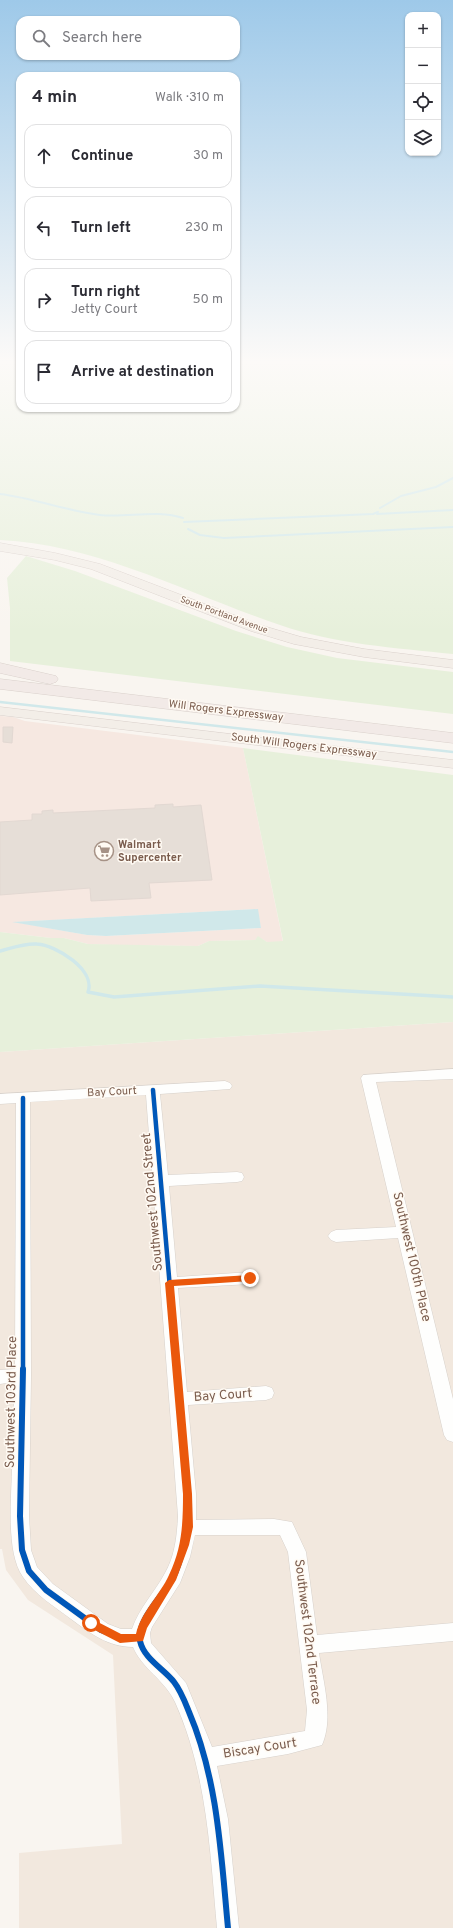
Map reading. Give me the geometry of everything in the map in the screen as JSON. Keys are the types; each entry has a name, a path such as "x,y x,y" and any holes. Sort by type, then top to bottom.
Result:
{"highway":[{"path":"0,668 50,679"},
{"name":"Will Rogers Expressway","path":"0,673 453,726"},
{"name":"Will Rogers Expressway","path":"0,684 453,738"},
{"path":"0,691 118,698"}],"main road":[{"name":"South Portland Avenue","path":"0,547 73,561 110,572 277,635 325,647 453,664"},
{"name":"South Will Rogers Expressway","path":"0,711 453,764"}],"street":[{"name":"Southwest 100th Place","path":"453,1074 368,1078 453,1435"},
{"name":"Bay Court","path":"0,1099 225,1086"},
{"name":"Southwest 102nd Street","path":"140,1638 142,1626 173,1577 188,1527 180,1399 153,1090"},
{"name":"Southwest 103rd Place","path":"23,1098 23,1376 20,1539 29,1571 46,1590 101,1630 120,1638 140,1638"},
{"path":"161,1181 237,1176"},
{"path":"336,1236 405,1232"},
{"path":"169,1283 250,1278"},
{"path":"0,1377 23,1376"},
{"name":"Bay Court","path":"180,1399 266,1393"},
{"name":"Southwest 102nd Terrace","path":"188,1527 209,1528 262,1526 286,1528 296,1552 309,1645 317,1710 315,1738"},
{"path":"309,1645 453,1632"},
{"path":"140,1638 146,1652 167,1674 180,1693 190,1715 205,1758 218,1830 228,1928"},
{"name":"Biscay Court","path":"205,1758 287,1746 315,1738"}],"shaded area":[{"path":"0,716 13,717 25,721 243,748 283,942 267,942 258,937 255,940 209,941 198,946 111,945 88,944 64,938 51,938 0,932","holes":["257,909 261,928 106,936 87,935 15,922"]},
{"path":"453,1022 453,1928 19,1928 19,1853 122,1844 113,1655 28,1600 6,1570 2,1549 0,1549 0,1052"}],"green space":[{"path":"0,454 453,454 453,654 409,650 322,637 280,625 246,613 108,561 73,551 37,544 0,540"},
{"path":"26,556 75,571 236,631 287,647 337,658 453,672 453,714 10,661 10,608 7,578"},
{"path":"243,748 453,775 453,1022 0,1052 0,932 51,938 64,938 88,944 198,946 209,941 255,940 258,936 267,942 283,941"}],"water":[{"path":"258,909 261,928 106,936 87,935 12,922"}],"building":[{"path":"3,727 13,727 12,743 3,742"},
{"name":"Walmart Supercenter","path":"173,804 173,807 201,805 212,880 149,883 151,898 91,901 90,888 0,895 0,822 32,820 32,814 42,814 42,811 53,810 53,813 155,808 155,805"}],"waterway":[{"path":"380,508 401,496 436,487 453,478"},
{"path":"0,494 25,498 75,511 100,515 163,514 183,518"},
{"path":"377,514 453,510"},
{"path":"184,522 373,514 378,512"},
{"path":"188,529 200,535 224,538 453,527"},
{"path":"0,702 453,752"},
{"path":"0,951 27,944 45,945 64,954 80,967 86,975 89,984 88,992 114,997 260,986 453,997"}],"cycle path":[{"path":"153,1090 187,1494 187,1526 184,1547 173,1577 147,1617 140,1633 140,1640 145,1652 170,1677 179,1689 200,1739 213,1792 221,1846 228,1928"},
{"path":"23,1098 23,1375 20,1516 22,1550 29,1571 46,1590 101,1630 121,1638 140,1638"}],"place":[{"name":"Walmart Supercenter","path":"104,851"}],"route":[{"path":"91,1623 101,1630 120,1638 140,1638 142,1626 173,1577 184,1545 188,1527 187,1494 169,1283 250,1278"}]}
